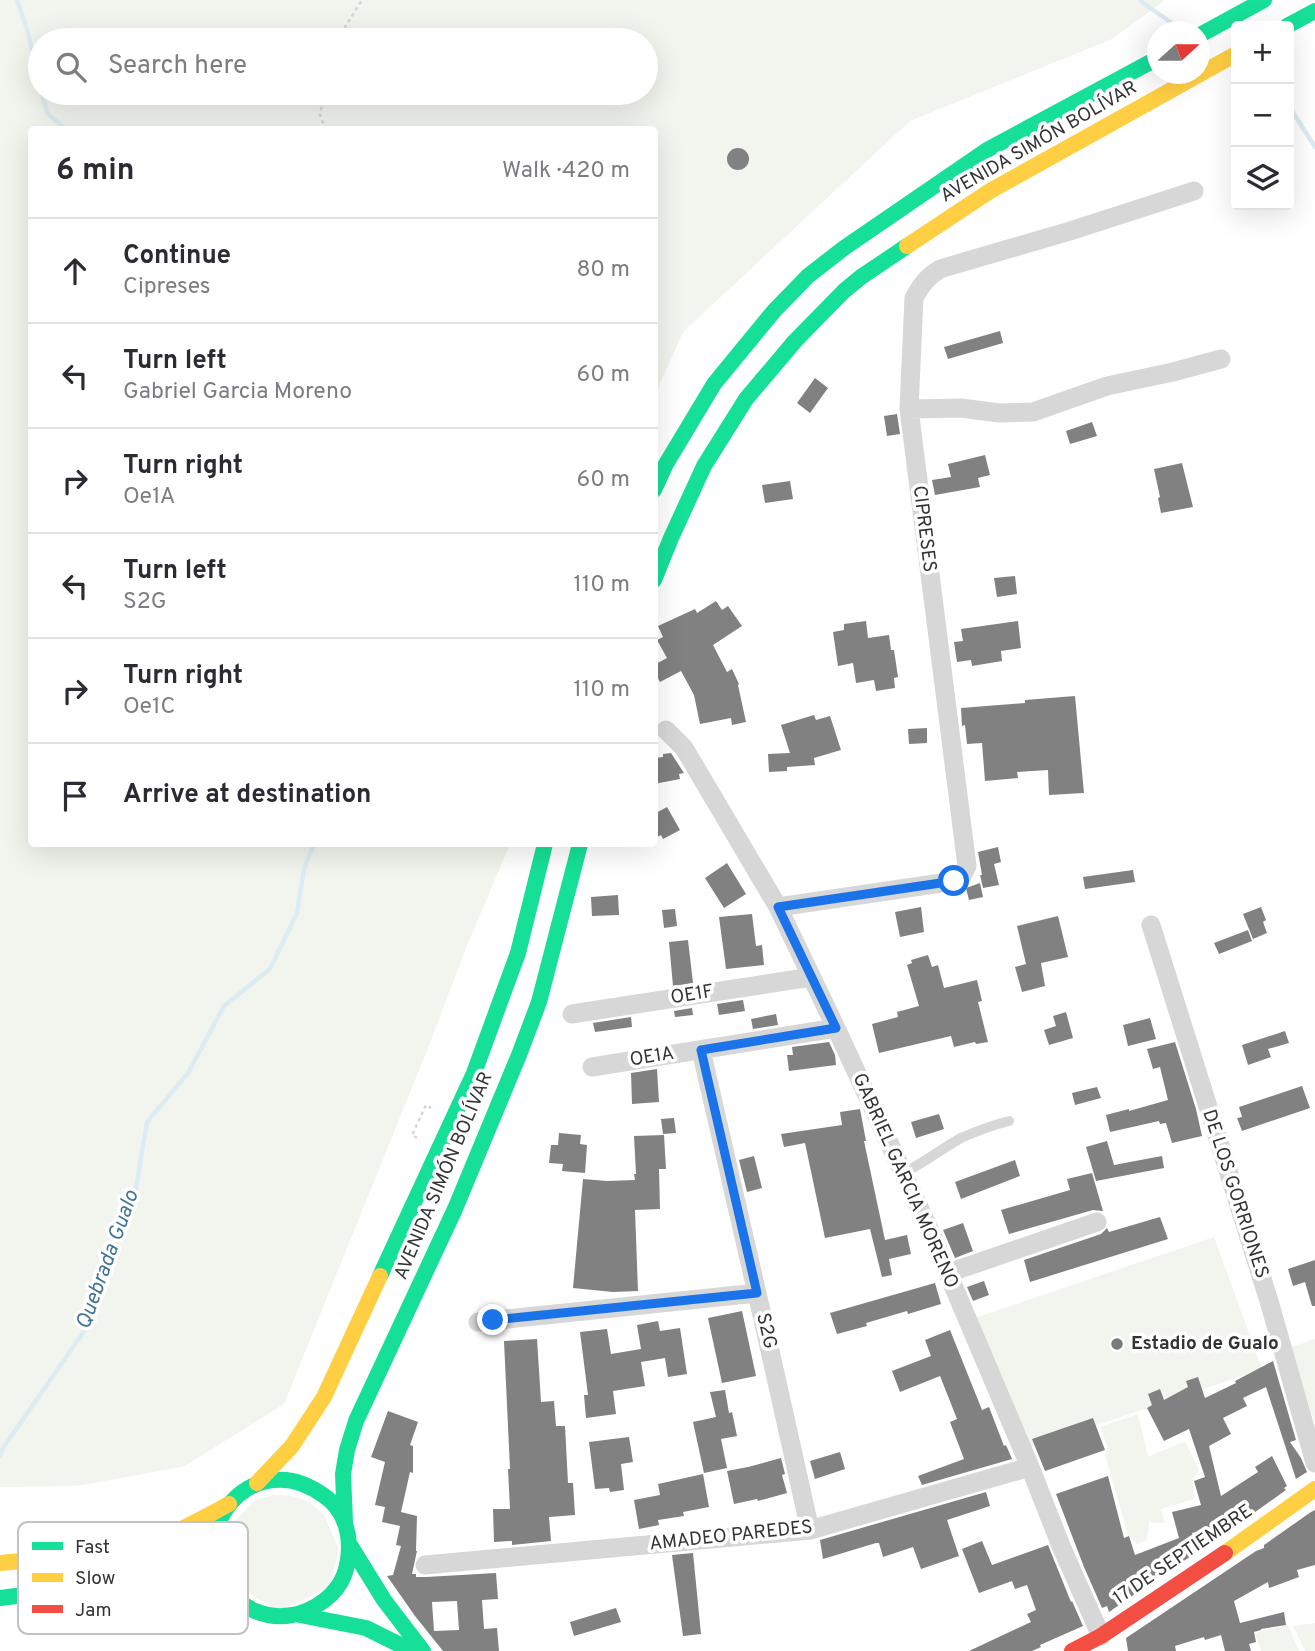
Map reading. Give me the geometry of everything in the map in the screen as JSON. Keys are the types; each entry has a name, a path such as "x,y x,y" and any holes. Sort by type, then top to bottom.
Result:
{"main road":[{"path":"1210,30 1264,0"},
{"path":"1294,22 1315,11"},
{"name":"AVENIDA SIMÓN BOLÍVAR","path":"658,570 704,466 746,399 795,341 844,291 990,191 1231,57"},
{"name":"AVENIDA SIMÓN BOLÍVAR","path":"658,481 714,384 774,311 808,276 844,248 987,150 1147,63"},
{"name":"AVENIDA SIMÓN BOLÍVAR","path":"257,1483 292,1446 324,1397 474,1073 518,953 544,847"},
{"name":"AVENIDA SIMÓN BOLÍVAR","path":"345,1522 343,1474 356,1422 455,1209 519,1055 539,1002 579,847"},
{"path":"195,1522 229,1504 257,1483 278,1479 299,1481 318,1490 334,1504 345,1522 351,1545 372,1584 397,1620 424,1651"},
{"name":"17 DE SEPTIEMBRE","path":"1072,1651 1105,1643 1315,1489"},
{"path":"218,1522 229,1504"},
{"path":"299,1615 320,1605 337,1589 348,1568 351,1545"},
{"path":"0,1563 18,1561"},
{"path":"0,1598 18,1596"},
{"path":"248,1607 278,1617 299,1615 366,1628 412,1651"}],"street":[{"name":"CIPRESES","path":"778,907 954,881 962,876 967,866 909,410 914,298 921,285 940,269 1194,191"},
{"path":"909,410 961,408 999,413 1033,412 1107,386 1221,359"},
{"name":"GABRIEL GARCIA MORENO","path":"666,730 684,748 778,907 948,1273 1061,1546 1105,1643"},
{"name":"DE LOS GORRIONES","path":"1151,925 1269,1301 1315,1463"},
{"name":"OE1F","path":"572,1014 811,977"},
{"name":"OE1A","path":"592,1067 836,1028"},
{"name":"S2G","path":"701,1050 810,1530"},
{"path":"948,1273 1097,1223"},
{"path":"478,1322 757,1293"},
{"name":"AMADEO PAREDES","path":"425,1565 810,1530 1030,1467"}],"lane":[{"path":"903,1172 918,1166 960,1139 986,1127 1009,1121"}],"path":[{"path":"344,28 362,0"},
{"path":"322,105 320,115 324,126"},
{"path":"412,1135 426,1105 433,1110"}],"shaded area":[{"path":"0,0 1165,0 1112,39 910,121 683,332 658,388 658,126 28,126 28,847 509,847 284,1404 185,1466 78,1486 0,1487"},
{"name":"Estadio de Gualo","path":"1214,1237 1262,1369 1021,1451 972,1319"},
{"path":"1315,1339 1315,1423 1289,1348"},
{"path":"1138,1414 1148,1457 1185,1441 1199,1470 1193,1479 1194,1499 1161,1509 1165,1523 1149,1522 1147,1540 1137,1544 1128,1535 1105,1455 1108,1448 1100,1427"},
{"path":"273,1495 291,1496 310,1502 324,1515 339,1550 329,1587 279,1611 248,1593 248,1522 235,1522 254,1501"},
{"path":"1315,1623 1315,1651 1305,1651 1293,1626"},
{"path":"1288,1625 1299,1651 1261,1651 1255,1633"}],"building":[{"path":"738,148 746,151 749,159 746,167 738,170 730,167 727,159 730,151"},
{"path":"1000,331 1003,343 948,359 944,347"},
{"path":"815,378 828,388 810,413 797,403"},
{"path":"897,414 900,434 887,436 884,416"},
{"path":"1092,422 1097,436 1070,444 1066,431"},
{"path":"985,455 990,475 978,478 980,487 935,495 932,480 951,477 948,464"},
{"path":"1182,463 1193,507 1161,513 1154,469"},
{"path":"790,481 793,499 765,503 762,485"},
{"path":"1015,576 1017,594 997,597 994,578"},
{"path":"716,601 722,610 728,606 742,626 713,645 727,672 732,669 739,684 746,722 732,725 731,718 700,724 694,695 681,671 660,682 658,678 658,663 667,658 658,642 663,637 658,626 695,609 697,613"},
{"path":"866,621 868,638 889,635 898,677 894,678 895,688 876,691 874,680 856,683 853,663 838,666 833,632 844,630 844,624"},
{"path":"1018,621 1021,648 1001,651 1002,661 972,666 971,660 957,662 954,642 963,641 961,629"},
{"path":"1075,696 1084,793 1049,795 1048,770 1017,772 1018,778 985,781 982,743 967,744 961,708"},
{"path":"814,715 816,720 830,716 841,750 814,758 815,765 787,767 787,771 769,772 768,754 790,753 781,725"},
{"path":"927,728 927,743 909,744 908,729"},
{"path":"671,753 684,773 679,774 680,779 658,783 658,758 663,757 663,754"},
{"path":"667,807 680,830 663,839 661,835 658,837 658,812"},
{"path":"998,847 1001,862 994,864 999,885 983,888 978,852"},
{"path":"727,863 746,894 724,908 705,878"},
{"path":"1133,870 1135,882 1085,889 1083,877"},
{"path":"980,883 983,897 969,900 966,888"},
{"path":"618,895 619,915 592,916 591,897"},
{"path":"921,907 924,932 900,937 895,912"},
{"path":"1261,907 1267,933 1253,939 1243,914"},
{"path":"675,909 677,926 664,928 662,910"},
{"path":"752,914 756,946 762,945 764,965 726,969 719,917"},
{"path":"1058,916 1068,957 1041,963 1045,986 1022,992 1015,967 1026,964 1017,926"},
{"path":"1248,930 1252,941 1219,954 1214,943"},
{"path":"688,940 693,983 673,986 669,942"},
{"path":"928,955 932,967 938,965 944,988 977,980 982,1001 978,1002 988,1042 954,1047 951,1036 879,1053 872,1024 898,1017 897,1012 919,1006 907,965 912,963 911,960"},
{"path":"743,1000 745,1011 719,1015 717,1004"},
{"path":"692,1008 693,1015 675,1017 674,1011"},
{"path":"1066,1012 1073,1038 1049,1045 1044,1030 1056,1026 1053,1016"},
{"path":"776,1014 778,1025 753,1029 751,1019"},
{"path":"631,1017 632,1027 595,1032 593,1023"},
{"path":"1150,1018 1156,1039 1128,1046 1123,1025"},
{"path":"1285,1031 1289,1043 1268,1049 1271,1057 1248,1065 1242,1045"},
{"path":"829,1042 836,1065 789,1071 787,1055 793,1055 792,1047"},
{"path":"1175,1042 1202,1136 1172,1143 1166,1123 1160,1124 1159,1121 1110,1132 1106,1115 1168,1100 1160,1067 1153,1069 1147,1049"},
{"path":"657,1069 659,1102 632,1104 631,1073"},
{"path":"1302,1086 1310,1108 1242,1131 1237,1118 1242,1117 1239,1107"},
{"path":"1097,1087 1101,1098 1075,1105 1072,1093"},
{"path":"860,1109 885,1240 907,1235 911,1254 889,1259 892,1275 882,1277 870,1229 825,1238 805,1143 784,1147 781,1134 842,1125 840,1112"},
{"path":"939,1114 944,1129 916,1138 911,1122"},
{"path":"674,1118 676,1133 663,1134 661,1119"},
{"path":"559,1133 581,1135 580,1144 587,1145 585,1173 562,1171 563,1164 549,1163 551,1145 558,1145"},
{"path":"664,1135 666,1169 659,1169 660,1209 635,1210 638,1291 613,1292 573,1288 583,1179 635,1180 634,1136"},
{"path":"1107,1141 1114,1165 1162,1156 1164,1168 1096,1181 1086,1147"},
{"path":"754,1156 762,1188 747,1192 739,1160"},
{"path":"1015,1160 1020,1176 961,1199 955,1182"},
{"path":"1092,1173 1103,1211 1093,1210 1009,1234 1001,1210 1070,1190 1067,1179"},
{"path":"1160,1217 1168,1239 1030,1282 1024,1260 1101,1234 1107,1228 1109,1232"},
{"path":"963,1223 973,1251 955,1258 943,1230"},
{"path":"1315,1260 1315,1306 1312,1306 1305,1282 1293,1286 1288,1269"},
{"path":"984,1281 989,1295 973,1301 967,1287"},
{"path":"935,1283 941,1304 908,1314 907,1311 837,1334 830,1313"},
{"path":"742,1311 756,1376 722,1383 708,1318"},
{"path":"658,1321 660,1331 680,1328 687,1374 668,1377 665,1358 641,1362 645,1386 613,1391 616,1414 586,1418 584,1395 588,1395 580,1332 607,1329 611,1354 641,1349 637,1325"},
{"path":"950,1330 982,1410 989,1407 1012,1459 922,1485 918,1476 964,1459 950,1422 957,1419 940,1376 900,1392 892,1371 931,1356 925,1340"},
{"path":"537,1339 541,1402 554,1401 556,1426 565,1426 568,1483 573,1483 575,1515 549,1517 551,1541 512,1545 512,1541 494,1542 493,1509 510,1509 504,1341"},
{"path":"1273,1361 1296,1440 1290,1442 1307,1472 1296,1479 1266,1387 1243,1398 1247,1406 1223,1418 1231,1434 1209,1446 1221,1496 1258,1472 1255,1467 1272,1456 1287,1486 1284,1488 1286,1490 1223,1535 1221,1526 1192,1533 1198,1552 1144,1583 1145,1587 1109,1612 1107,1606 1102,1608 1056,1494 1108,1476 1124,1538 1129,1536 1135,1555 1179,1538 1172,1512 1201,1505 1194,1481 1205,1477 1189,1429 1164,1441 1147,1408 1152,1405 1148,1394 1160,1389 1164,1400 1188,1387 1186,1381 1198,1377 1205,1398"},
{"path":"725,1390 737,1436 721,1439 727,1468 704,1473 693,1422 716,1417 710,1392"},
{"path":"388,1411 418,1422 410,1445 413,1446 413,1473 410,1472 401,1512 417,1516 417,1551 412,1574 426,1577 496,1573 498,1599 482,1600 484,1629 497,1628 499,1651 443,1651 387,1576 393,1575 401,1546 396,1545 400,1526 382,1522 385,1507 375,1505 385,1462 371,1457","holes":["457,1601 459,1630 434,1631 432,1602"]},
{"path":"1093,1418 1105,1450 1045,1471 1032,1439"},
{"path":"629,1437 633,1462 621,1464 624,1490 610,1492 609,1488 595,1489 589,1442"},
{"path":"840,1452 845,1469 815,1479 810,1461"},
{"path":"781,1458 787,1493 734,1504 727,1471"},
{"path":"703,1474 709,1507 683,1512 684,1516 658,1520 659,1525 639,1529 634,1500 660,1495 658,1484"},
{"path":"986,1492 990,1506 947,1520 959,1556 921,1569 913,1547 883,1557 879,1543 876,1543 823,1559 820,1540"},
{"path":"1315,1510 1315,1565 1297,1570 1299,1577 1269,1588 1268,1582 1234,1601 1240,1623 1284,1612 1286,1625 1254,1632 1256,1642 1249,1644 1251,1651 1225,1651 1221,1635 1175,1646 1176,1651 1128,1651 1126,1638 1264,1548 1264,1545"},
{"path":"982,1541 992,1565 1048,1545 1083,1626 1032,1651 969,1651 1031,1622 1027,1614 1036,1610 1027,1585 1015,1589 1012,1581 979,1593 962,1549"},
{"path":"693,1553 701,1634 683,1636 672,1555"},
{"path":"616,1608 621,1622 574,1636 570,1622"}],"waterway":[{"name":"Quebrada Gualo","path":"17,0 28,33"},
{"path":"1140,0 1169,21"},
{"name":"Quebrada Gualo","path":"45,105 47,113 62,126"},
{"path":"1294,114 1315,147"},
{"name":"Quebrada Gualo","path":"0,1456 85,1330 134,1200 147,1122 188,1073 224,1006 270,969 297,913 304,869 313,847"}],"traffic: fast":[{"path":"1210,30 1264,0"},
{"path":"1294,22 1315,11"},
{"path":"658,481 714,384 774,311 808,276 844,248 987,150 1147,64"},
{"path":"658,570 704,466 746,399 795,341 844,291 907,246"},
{"path":"380,1276 474,1073 518,953 544,847"},
{"path":"345,1522 343,1474 356,1421 455,1209 519,1055 539,1002 579,847"},
{"path":"219,1522 227,1507 247,1489 260,1483 281,1480 306,1485 329,1499 338,1510 347,1530 349,1545 346,1569 341,1583 325,1600 309,1610 282,1616 264,1614 248,1607"},
{"path":"350,1545 384,1600 423,1651"},
{"path":"0,1598 18,1596"},
{"path":"300,1615 366,1628 412,1651"}],"traffic: slow":[{"path":"907,246 990,191 1231,57"},
{"path":"257,1483 292,1446 324,1397 380,1276"},
{"path":"1225,1553 1315,1489"},
{"path":"197,1522 229,1504"},
{"path":"0,1563 18,1561"}],"traffic: jam":[{"path":"1072,1651 1101,1636 1225,1553"}],"place":[{"name":"Estadio de Gualo","path":"1117,1344"}],"route":[{"path":"493,1320 757,1293 701,1050 836,1028 778,907 954,881"}]}
